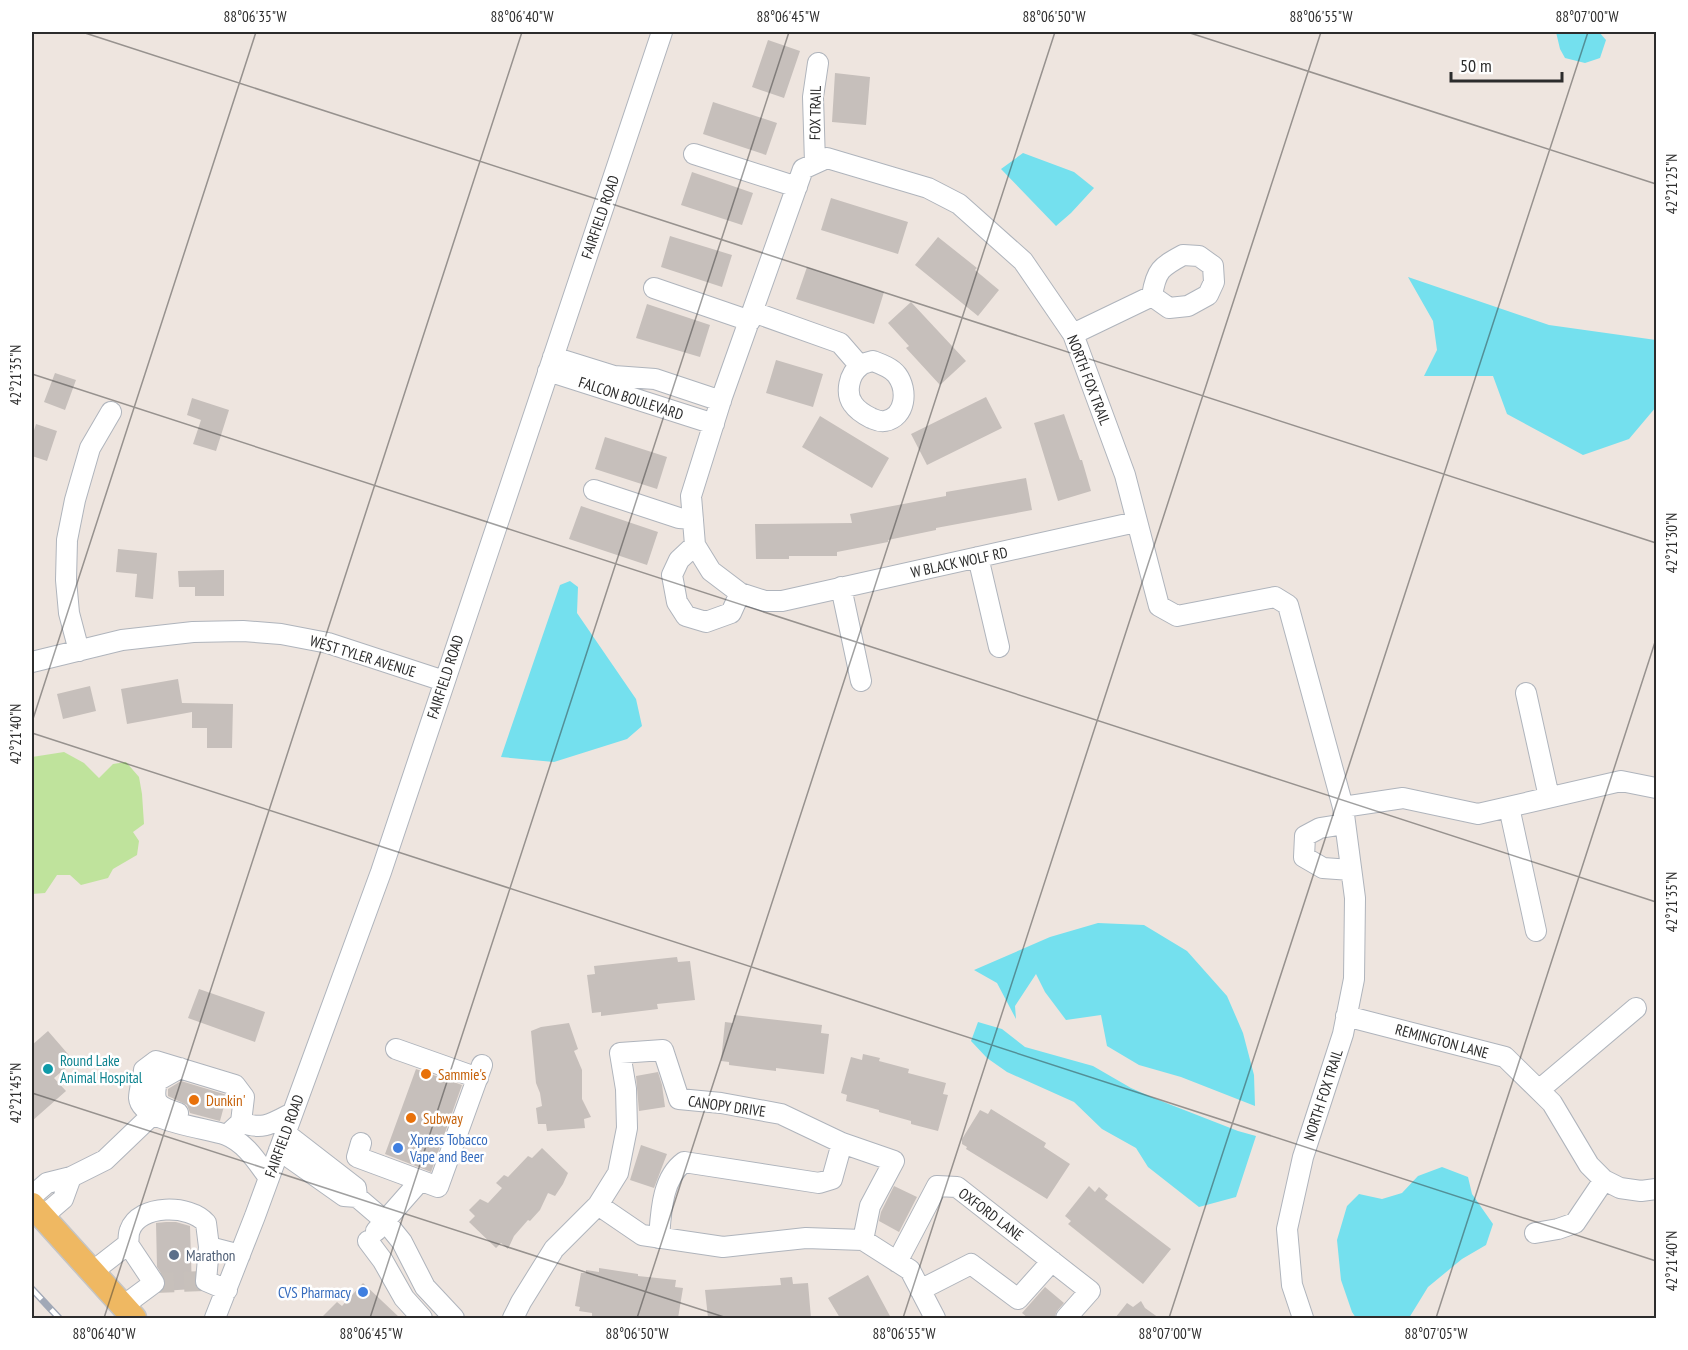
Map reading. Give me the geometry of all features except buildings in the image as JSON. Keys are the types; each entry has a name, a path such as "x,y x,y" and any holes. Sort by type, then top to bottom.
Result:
{"main road":[{"path":"35,1206 129,1312"}],"street":[{"name":"FAIRFIELD ROAD","path":"215,1318 381,872 662,32"},
{"name":"FOX TRAIL","path":"815,163 813,97 818,63"},
{"path":"694,154 796,187"},
{"name":"NORTH FOX TRAIL","path":"815,163 827,158 928,188 959,204 1023,261 1073,334 1125,475 1159,606 1177,616 1275,597 1288,605 1344,815 1355,898 1354,979 1347,1016 1303,1157 1287,1228 1292,1285 1303,1318"},
{"path":"695,545 679,560 672,575 677,602 686,616 706,622 731,613 740,593 711,571 695,545 691,496 721,401 796,187 803,169 815,163"},
{"path":"654,288 840,343 860,366"},
{"path":"1073,334 1152,296"},
{"name":"FALCON BOULEVARD","path":"550,364 614,376 655,379 721,401"},
{"name":"FALCON BOULEVARD","path":"550,364 712,429"},
{"path":"79,651 69,613 66,580 67,540 75,500 90,448 111,412"},
{"path":"594,490 679,518 693,519"},
{"name":"W BLACK WOLF RD","path":"740,593 765,601 782,601 1136,522"},
{"path":"978,557 999,647"},
{"path":"842,588 861,681"},
{"name":"WEST TYLER AVENUE","path":"32,662 122,640 193,632 243,631 281,634 328,643 444,681"},
{"path":"1526,693 1550,797"},
{"path":"1352,870 1323,868 1304,857 1305,836 1344,815 1403,798 1478,814 1621,781 1656,788"},
{"path":"1509,807 1536,932"},
{"path":"1539,1090 1636,1008"},
{"name":"REMINGTON LANE","path":"1347,1016 1505,1057 1552,1103 1589,1165 1604,1180"},
{"path":"362,1143 357,1156 438,1187 480,1071 396,1049"},
{"name":"CANOPY DRIVE","path":"598,1205 618,1173 627,1128 626,1089 620,1053 663,1050 679,1099 721,1103 781,1114 842,1143 894,1161 870,1206 862,1240"},
{"path":"234,1129 244,1097 235,1085 156,1061 144,1070 139,1098 141,1106 152,1115 202,1129 234,1129 269,1125 292,1113"},
{"path":"180,1068 157,1081 156,1102 161,1107 190,1117 202,1129"},
{"path":"35,1206 63,1198 71,1177 105,1160 152,1115"},
{"path":"234,1129 269,1178"},
{"path":"282,1142 344,1196 357,1197 385,1221 402,1242 425,1287 454,1318"},
{"path":"659,1238 662,1200 675,1169 684,1162 819,1183 832,1179 842,1143"},
{"path":"1535,1233 1575,1223 1604,1180 1620,1188 1641,1191 1656,1189"},
{"path":"420,1181 369,1240 404,1298 422,1318"},
{"name":"OXFORD LANE","path":"897,1262 937,1186 957,1187 1090,1291 1066,1318"},
{"path":"513,1318 554,1249 598,1205 642,1235 723,1247 806,1238 862,1240 910,1270 935,1318"},
{"path":"129,1312 154,1283 128,1244 130,1228 143,1215 164,1209 184,1211 206,1223 209,1247 206,1281 226,1290"},
{"path":"92,1272 128,1244"},
{"path":"209,1247 240,1255"},
{"path":"920,1290 971,1264 1018,1299 1052,1261"}],"green space":[{"path":"64,752 84,763 99,778 113,764 126,762 139,777 144,824 133,832 139,841 137,855 113,869 108,878 81,885 70,875 57,875 45,893 32,894 32,757"}],"water":[{"path":"1556,32 1599,32 1606,40 1600,58 1585,63 1565,58"},
{"path":"1023,153 1074,172 1094,188 1056,226 1001,169"},
{"path":"1408,277 1549,325 1656,340 1656,407 1629,439 1583,455 1507,414 1493,376 1424,376 1437,350 1433,321"},
{"path":"570,581 578,587 577,613 636,699 642,726 627,739 554,762 501,757 560,585"},
{"path":"1098,923 1144,925 1187,951 1227,996 1243,1033 1254,1075 1255,1106 1181,1077 1139,1065 1107,1046 1101,1015 1066,1020 1045,992 1036,974 1015,1006 1016,1019 997,983 974,970 1050,937"},
{"path":"978,1022 1002,1029 1025,1047 1093,1066 1131,1088 1156,1099 1256,1136 1236,1197 1199,1207 1148,1167 1136,1148 1102,1129 1074,1102 1007,1072 987,1058 971,1041"},
{"path":"1442,1167 1468,1177 1472,1194 1493,1224 1486,1245 1462,1259 1428,1287 1409,1318 1356,1318 1341,1280 1337,1240 1347,1206 1359,1194 1382,1199 1402,1193 1418,1176"}],"tunnel":[{"path":"154,1283 206,1281"}],"railway":[{"path":"32,1289 59,1318"}],"place":[{"name":"Round Lake Animal Hospital","path":"48,1069"},
{"name":"Sammie's","path":"426,1074"},
{"name":"Dunkin'","path":"194,1100"},
{"name":"Subway","path":"411,1118"},
{"name":"Xpress Tobacco Vape and Beer","path":"398,1148"},
{"name":"Marathon","path":"174,1255"},
{"name":"CVS Pharmacy","path":"363,1292"}]}
